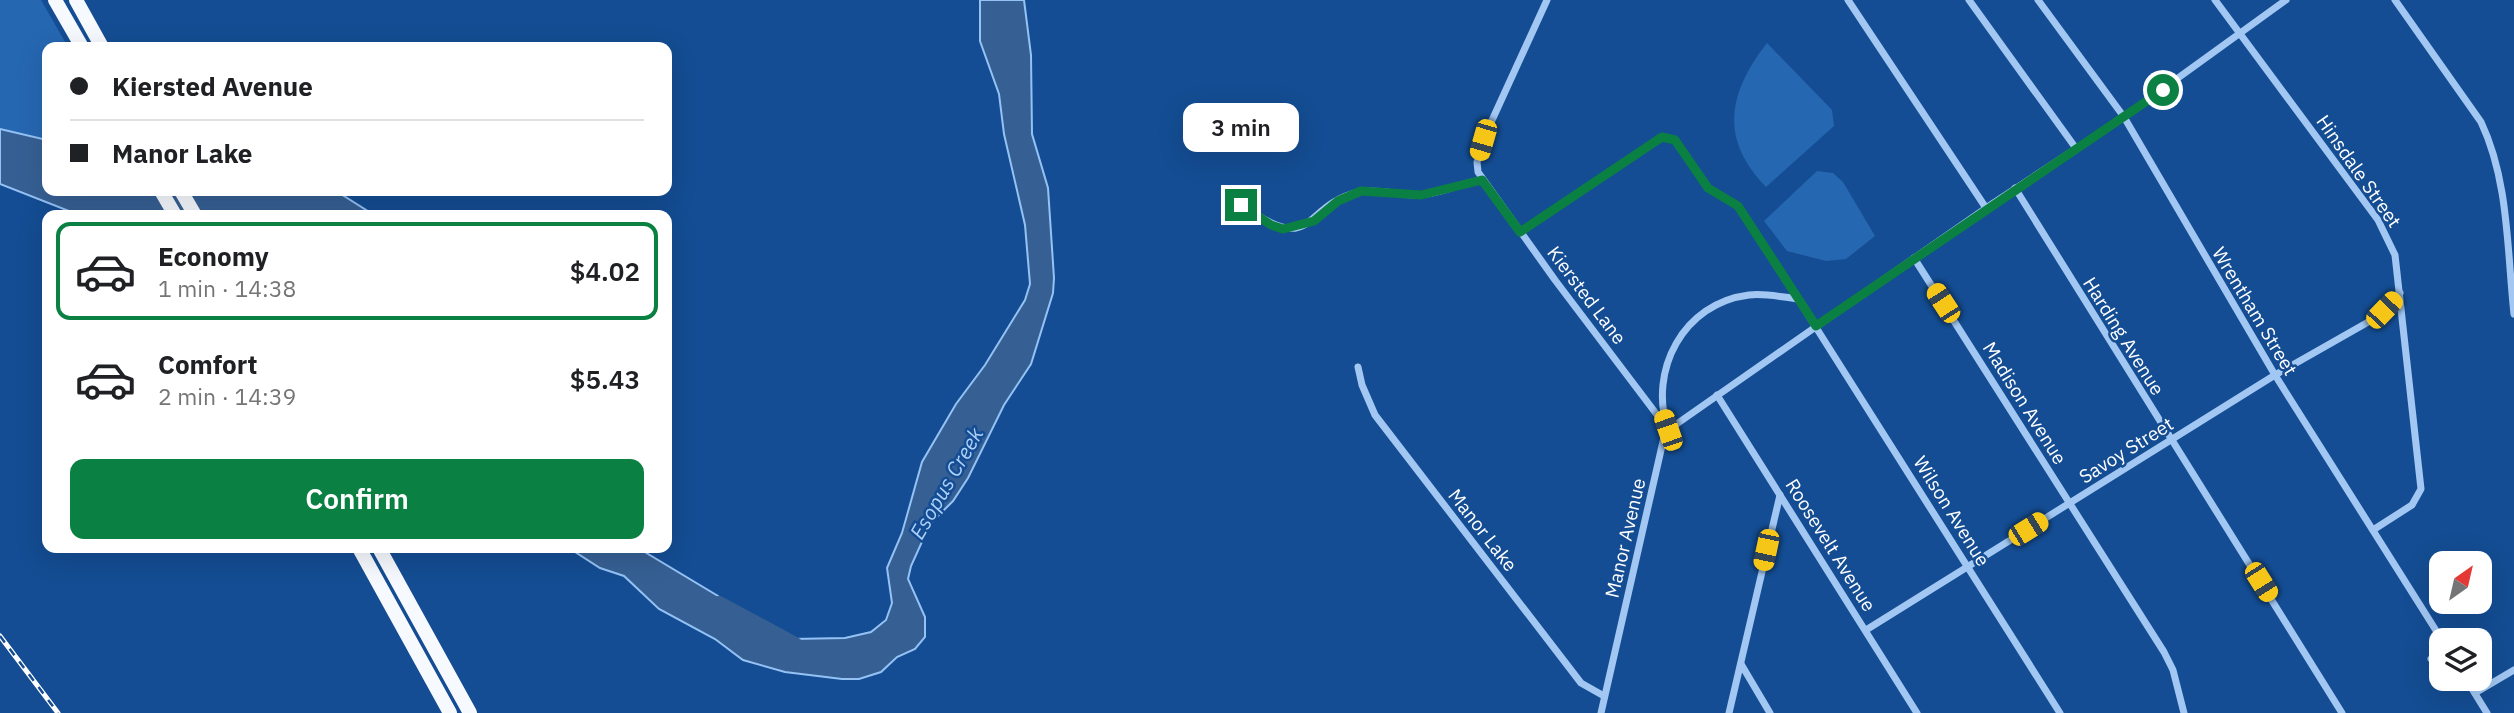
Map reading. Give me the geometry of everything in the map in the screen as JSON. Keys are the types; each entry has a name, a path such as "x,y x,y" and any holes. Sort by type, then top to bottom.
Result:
{"highway":[{"path":"55,0 79,42"},
{"path":"76,0 99,42"},
{"path":"362,553 450,713"},
{"path":"382,553 470,713"}],"street":[{"path":"1241,205 1271,225 1291,228 1314,221 1338,201 1361,191 1421,195 1482,180 1477,162 1483,140 1547,0"},
{"path":"1848,0 1986,208"},
{"path":"1969,0 2075,147"},
{"name":"Wrentham Street","path":"2038,0 2124,117 2274,375 2434,628"},
{"name":"Hinsdale Street","path":"2215,0 2378,220 2395,255 2421,489 2412,505 2373,530"},
{"path":"1798,299 1772,295 1733,299 1699,316 1684,331 1672,349 1662,380 1662,410 1668,430 2015,188 2124,117 2286,0"},
{"path":"2395,0 2481,122 2490,139 2503,200 2514,314"},
{"name":"Wilson Avenue","path":"1520,232 1662,137 1675,140 1708,188 1738,206 2060,713"},
{"name":"Kiersted Lane","path":"1482,180 1668,430"},
{"name":"Harding Avenue","path":"2015,188 2342,713"},
{"name":"Madison Avenue","path":"1914,258 2164,652 2173,670 2184,713"},
{"name":"Savoy Street","path":"1866,630 2274,375 2371,321 2400,293"},
{"name":"Manor Lake","path":"1358,367 1362,385 1376,415 1581,682 1604,696"},
{"name":"Roosevelt Avenue","path":"1717,395 1917,713"},
{"name":"Manor Avenue","path":"1601,713 1664,437 1668,430"},
{"path":"1730,713 1780,495"},
{"path":"1741,664 1770,713"},
{"path":"2475,694 2514,670"},
{"path":"2473,691 2487,713"}],"shaded area":[{"path":"0,0 41,0 65,42 42,42 42,139 0,129"},
{"path":"1767,43 1832,110 1834,126 1766,187 1741,151 1735,134 1734,116 1744,80"},
{"path":"1817,171 1833,173 1843,182 1875,236 1846,259 1826,261 1787,251 1764,221"}],"water":[{"path":"980,0 1024,0 1031,55 1032,134 1048,188 1054,278 1053,293 1031,364 1004,405 968,478 953,501 930,524 911,566 908,579 925,617 925,637 915,649 897,657 881,672 859,679 785,672 743,660 715,639 659,609 624,576 600,568 577,553 646,553 718,596 747,623 770,634 792,639 845,638 871,632 886,620 892,603 887,568 902,533 922,462 956,404 985,365 1025,300 1030,284 1025,225 1004,134 999,94 980,41"},
{"path":"0,129 42,139 42,196 344,196 366,210 66,210 0,184"}],"waterway":[{"name":"Esopus Creek","path":"719,604 795,645"}],"railway":[{"path":"0,636 58,713"}],"route":[{"path":"1241,205 1271,225 1283,229 1314,221 1338,201 1361,191 1421,195 1482,180 1520,232 1662,137 1669,137 1675,140 1708,188 1738,206 1816,326 2075,147 2163,90"}]}
